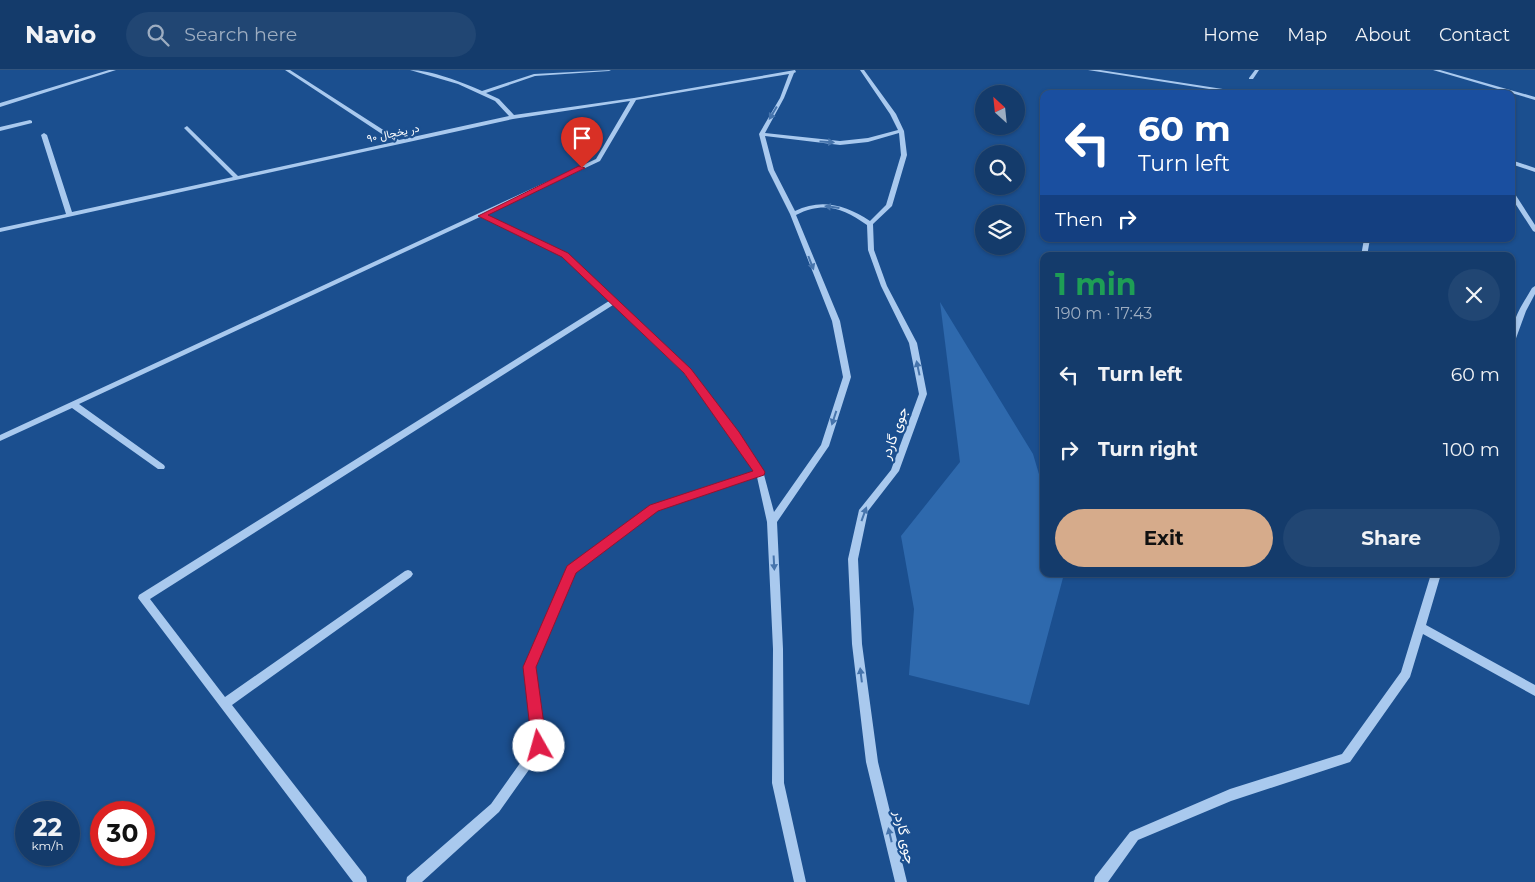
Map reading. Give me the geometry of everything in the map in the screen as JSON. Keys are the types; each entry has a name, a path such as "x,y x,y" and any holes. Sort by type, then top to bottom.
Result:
{"street":[{"path":"0,105 114,70"},
{"path":"287,70 398,142"},
{"path":"412,70 460,83 497,100 513,117"},
{"path":"481,93 534,75 609,70"},
{"path":"793,214 808,205 835,206 854,212 870,224 889,206 904,155 901,131 893,114 862,70"},
{"path":"1090,70 1226,90"},
{"path":"1252,78 1257,70"},
{"path":"1435,70 1502,90"},
{"path":"772,522 825,446 847,377 836,321 793,214 771,170 762,134 782,98 793,71"},
{"name":"در یخچال ۹۰","path":"0,230 513,117 634,99 793,71"},
{"path":"1515,94 1535,100"},
{"path":"0,438 482,216 598,160 634,99"},
{"path":"0,129 30,122"},
{"path":"187,128 237,178"},
{"path":"762,134 840,142 868,140 901,131"},
{"path":"44,135 70,215"},
{"path":"1515,163 1535,170"},
{"path":"1515,199 1535,230"},
{"path":"482,216 565,255 687,371 760,472 772,522 778,649 778,782 800,882"},
{"name":"جوی گاردر","path":"870,224 871,250 884,286 913,343 923,394 895,471 864,510 853,559 857,644 872,762 901,882"},
{"path":"1515,333 1532,301 1535,288"},
{"path":"361,882 143,598 614,301"},
{"path":"73,404 161,467"},
{"path":"412,882 495,808 539,746 530,667 571,570 654,508 760,472"},
{"path":"224,704 408,574"},
{"path":"1100,882 1134,836 1230,795 1346,758 1406,674 1435,577"},
{"path":"1420,627 1535,691"}],"shaded area":[{"path":"940,302 1033,454 1040,478 1040,577 1063,577 1029,705 909,675 914,609 901,536 960,462"}],"route":[{"path":"539,746 530,667 571,570 654,508 760,472 687,371 565,255 482,216 582,168"}]}
